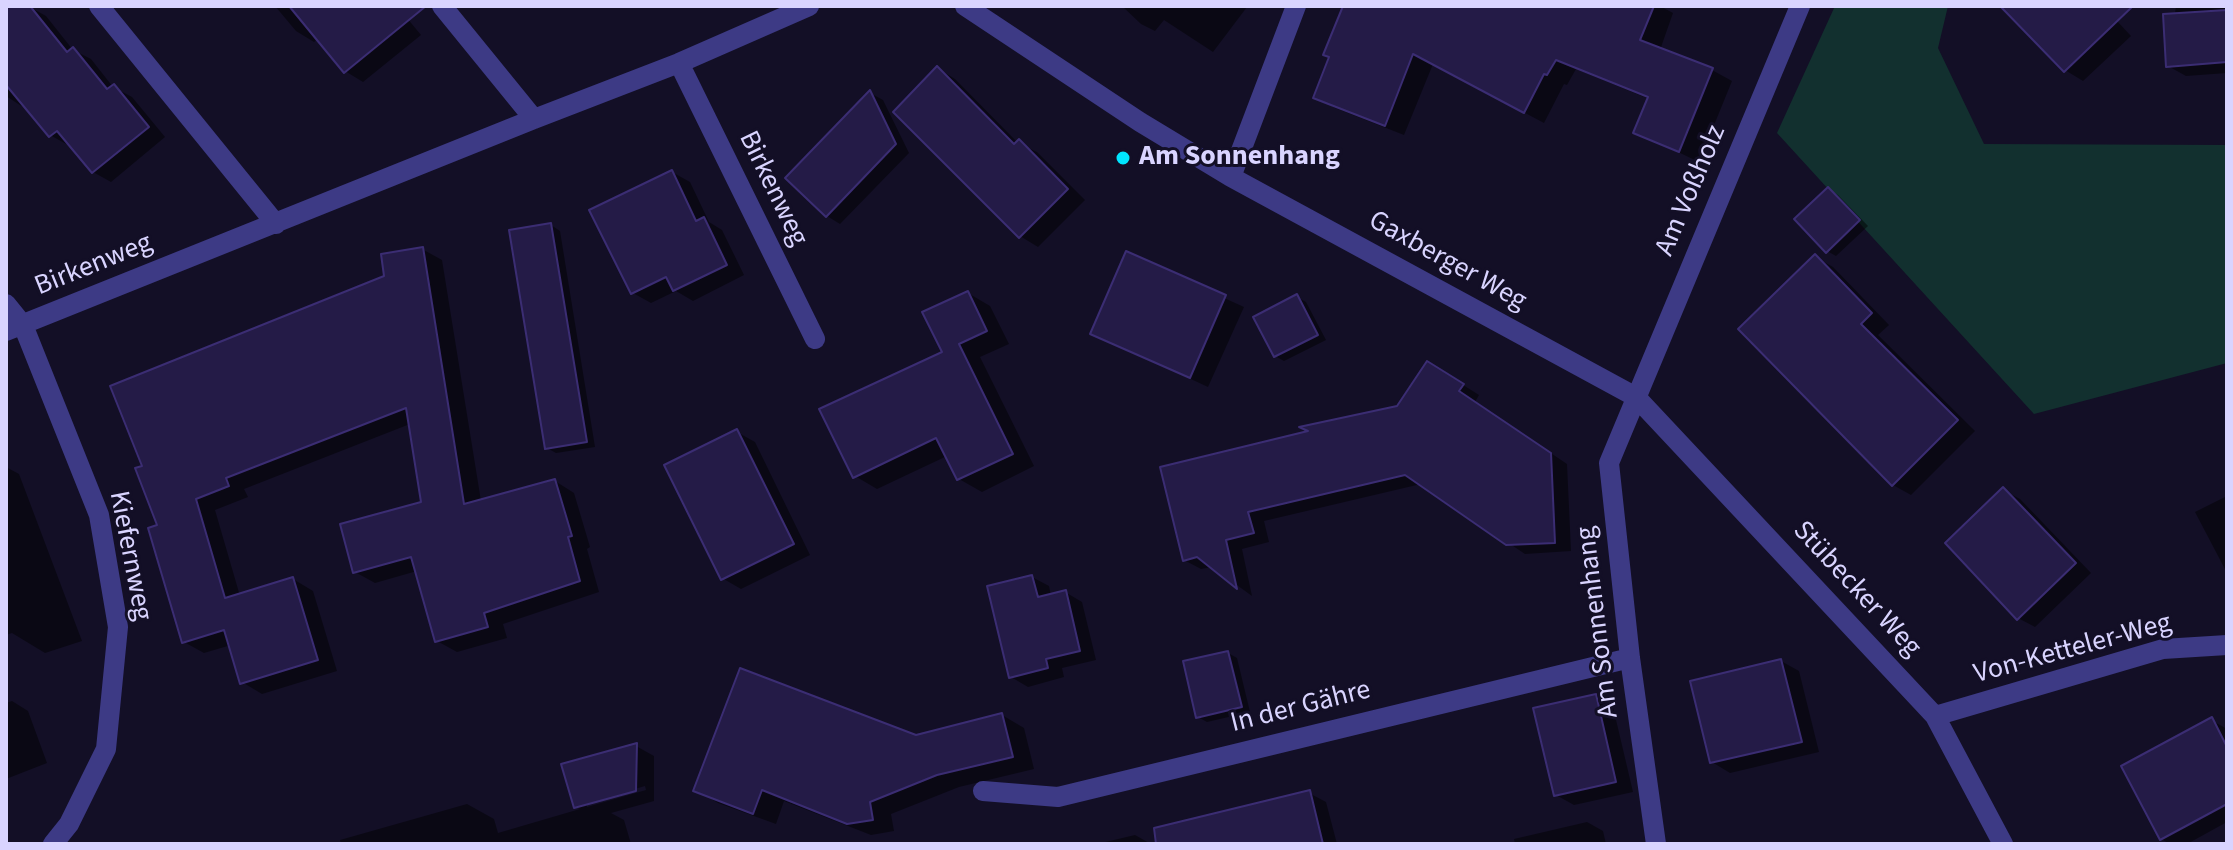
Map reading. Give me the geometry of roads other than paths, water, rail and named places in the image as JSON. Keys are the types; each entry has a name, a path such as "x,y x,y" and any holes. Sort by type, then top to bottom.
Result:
{"street":[{"path":"99,6 276,224"},
{"path":"442,6 534,119"},
{"name":"Birkenweg","path":"6,304 14,328 679,63 809,6"},
{"name":"Gaxberger Weg","path":"965,6 1140,122 1231,177 1636,397"},
{"path":"1231,177 1296,6"},
{"name":"Am Voßholz","path":"1636,397 1800,6"},
{"name":"Birkenweg","path":"679,63 815,339"},
{"name":"Kiefernweg","path":"14,328 99,515 118,627 106,749 69,824 53,844"},
{"name":"Am Sonnenhang","path":"1636,397 1609,463 1630,658 1656,844"},
{"name":"Stübecker Weg","path":"1636,397 1935,716 2003,844"},
{"name":"Von-Ketteler-Weg","path":"1935,716 2163,649 2227,645"},
{"name":"In der Gähre","path":"983,791 1058,797 1630,658"}],"place":[{"name":"Am Sonnenhang","path":"1123,158"}]}
